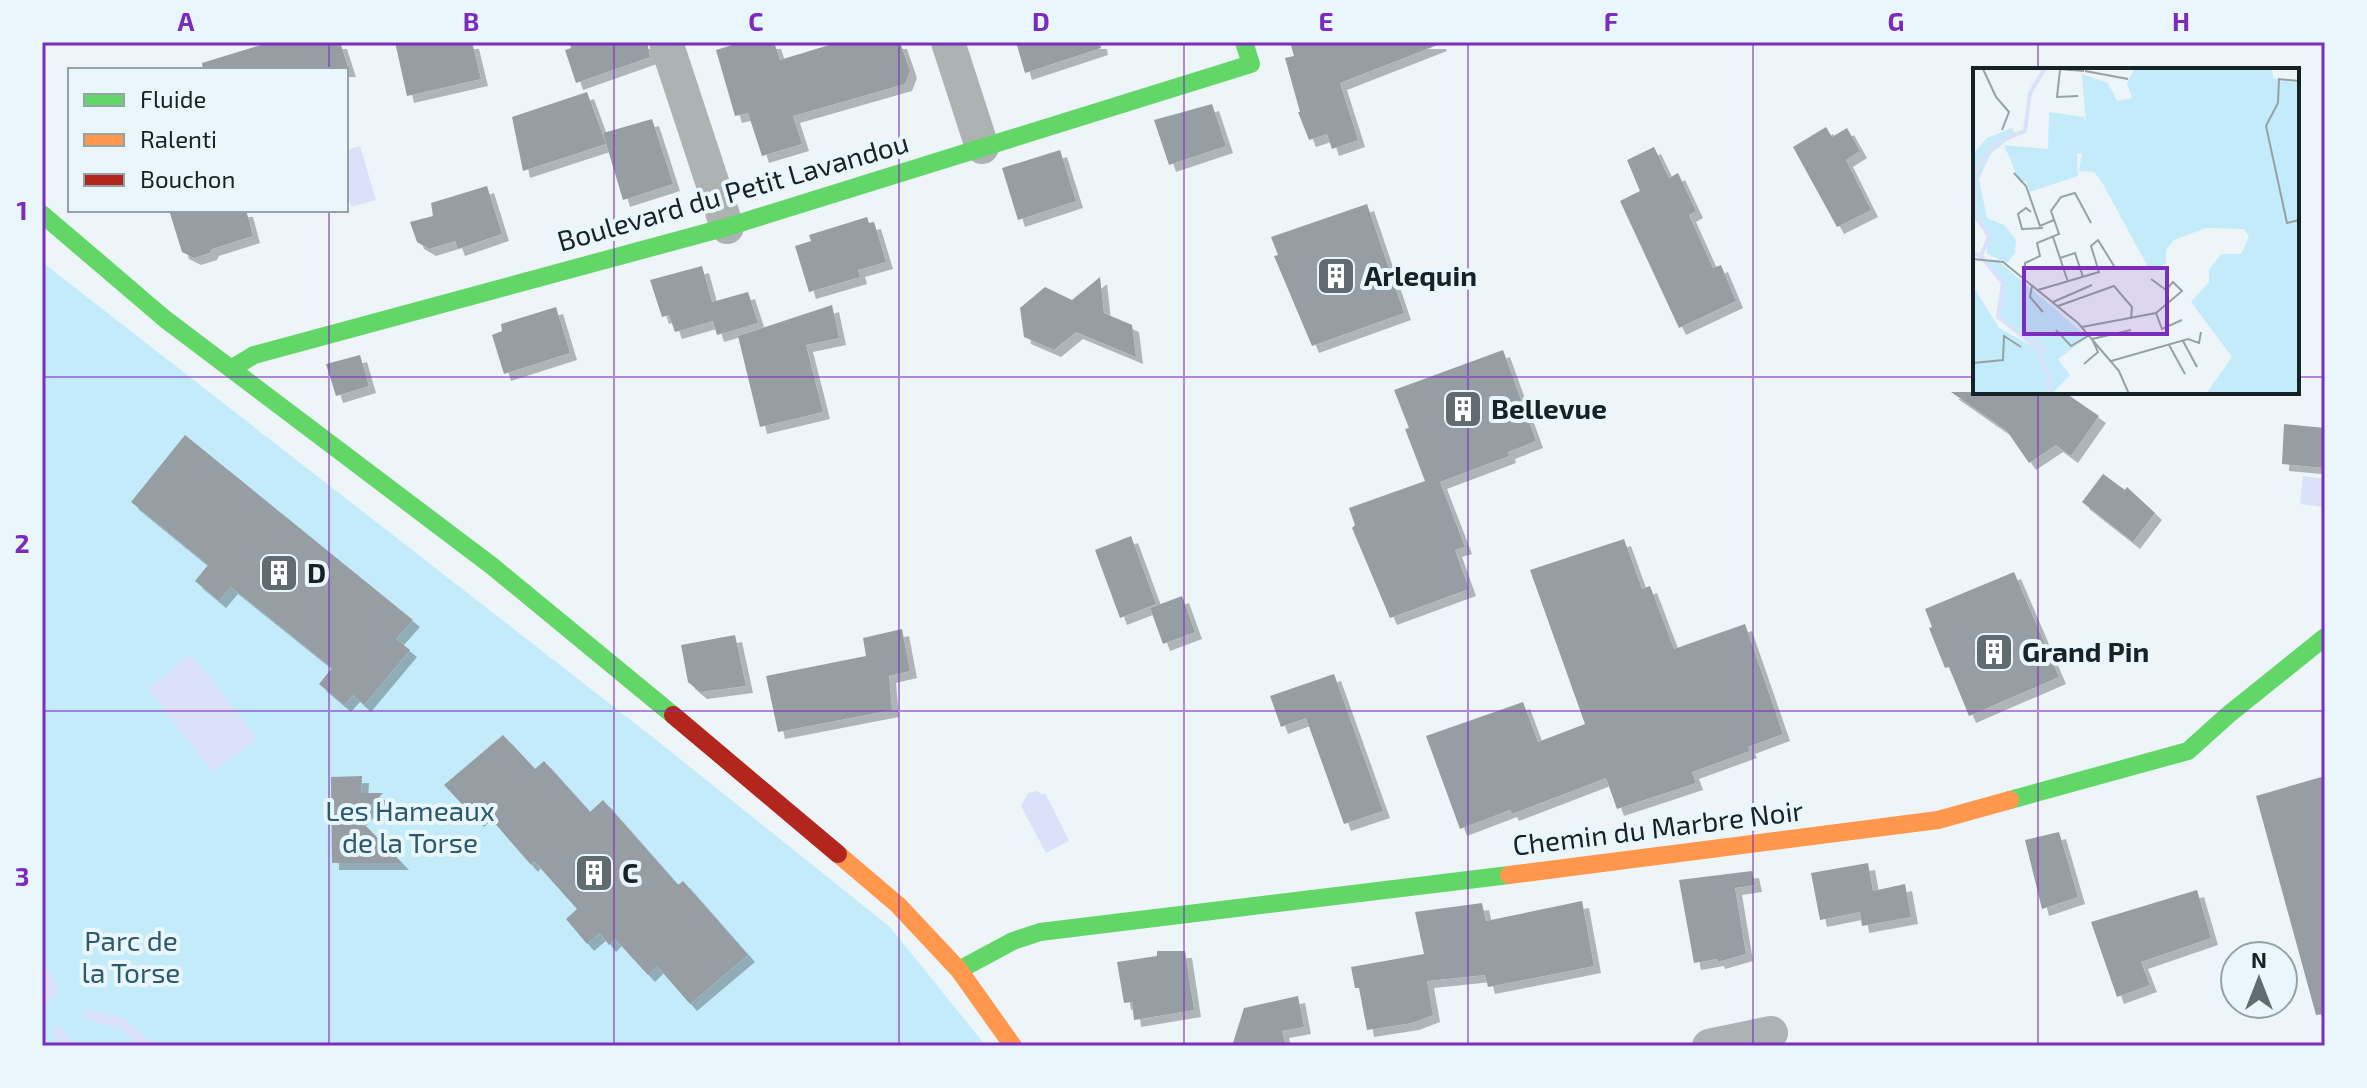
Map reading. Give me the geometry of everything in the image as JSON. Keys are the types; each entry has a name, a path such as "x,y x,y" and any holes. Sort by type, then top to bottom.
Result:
{"street":[{"path":"666,42 727,227"},
{"path":"948,42 982,147"},
{"name":"Boulevard du Petit Lavandou","path":"231,369 254,355 727,227 1251,64 1244,42"},
{"path":"42,214 165,319 492,566 738,768 898,905 959,970 1012,1042"},
{"name":"Chemin du Marbre Noir","path":"959,970 1013,941 1040,932 1781,842 1938,820 2188,751 2325,637"},
{"path":"1709,1046 1771,1033"}],"green space":[{"name":"Les Hameaux de la Torse","path":"42,262 650,735 890,927 986,1046 42,1046"}],"shaded area":[{"path":"360,146 376,200 351,207 348,196 348,149"},
{"path":"2303,476 2325,479 2325,507 2300,504"},
{"path":"191,654 257,738 213,772 148,689"},
{"path":"1037,791 1042,795 1045,793 1069,841 1046,853 1021,806 1028,793"},
{"path":"42,960 60,991 42,1007"}],"building":[{"path":"271,42 340,42 349,70 203,68 202,63"},
{"path":"395,42 472,42 481,79 407,96"},
{"path":"569,42 647,42 650,57 576,83 565,50 571,48"},
{"path":"742,42 774,42 780,60 839,42 900,42 910,71 905,84 793,116 802,144 762,156 748,113 735,116 716,50"},
{"path":"1016,42 1100,42 1101,48 1025,73"},
{"path":"1290,42 1440,44 1340,83 1358,140 1332,149 1327,134 1309,140 1298,112 1285,58 1294,56"},
{"path":"587,92 606,144 523,171 512,117"},
{"path":"1212,104 1226,146 1169,165 1154,120"},
{"path":"652,119 673,184 623,200 603,133"},
{"path":"1826,127 1832,137 1847,128 1860,151 1846,160 1871,210 1837,227 1793,147"},
{"path":"1654,147 1669,178 1678,173 1696,211 1689,215 1713,268 1721,265 1736,301 1679,328 1620,201 1640,191 1627,160"},
{"path":"1060,150 1076,201 1018,220 1002,168"},
{"path":"487,186 502,234 458,249 455,241 429,249 417,242 410,222 433,216 431,203"},
{"name":"Arlequin","path":"1367,204 1404,313 1312,346 1274,256 1278,255 1271,237"},
{"path":"170,212 247,212 253,236 194,258 182,252"},
{"path":"867,217 869,223 874,222 886,262 858,270 860,277 809,292 795,246 811,241 809,235"},
{"path":"702,266 712,302 748,292 758,323 717,335 713,321 675,332 669,315 662,317 650,280"},
{"path":"1100,277 1104,313 1132,325 1136,357 1076,332 1054,350 1024,337 1020,308 1045,287 1072,300"},
{"path":"832,305 839,338 806,345 823,412 760,427 738,336"},
{"path":"556,307 570,353 504,374 492,335 502,331 501,324"},
{"path":"1503,350 1536,441 1508,452 1509,456 1440,482 1465,547 1455,550 1469,589 1390,618 1352,528 1355,525 1349,508 1425,481 1394,390"},
{"path":"360,355 369,386 336,396 326,364"},
{"path":"1951,392 2067,394 2099,416 2071,456 2056,445 2029,463 2007,431"},
{"path":"2284,424 2325,428 2325,468 2282,464"},
{"name":"D","path":"185,435 413,620 396,639 410,650 364,705 353,695 344,705 319,684 332,668 231,587 219,601 195,581 208,565 131,502"},
{"path":"2103,474 2125,490 2127,487 2155,513 2133,542 2082,502"},
{"path":"1131,536 1156,604 1120,618 1095,550"},
{"path":"1624,539 1642,589 1650,586 1674,649 1745,624 1783,734 1748,747 1750,751 1692,772 1696,783 1617,809 1606,778 1512,814 1510,810 1460,829 1426,736 1523,702 1538,742 1585,724 1530,570"},
{"name":"Grand Pin","path":"2014,572 2059,677 1969,716 1949,667 1945,668 1925,609"},
{"path":"1182,596 1195,632 1163,644 1150,608"},
{"path":"902,629 910,671 889,676 892,710 778,732 766,676 866,656 863,638"},
{"path":"735,635 746,686 700,692 688,682 681,645"},
{"path":"1334,674 1383,811 1344,824 1306,718 1281,727 1270,696"},
{"name":"C","path":"503,735 535,769 544,761 590,812 603,800 678,885 683,881 748,955 690,1004 657,966 648,975 615,939 609,945 600,933 587,944 566,919 577,909 534,861 531,865 485,812 477,820 444,785"},
{"path":"362,776 361,793 383,793 359,819 402,863 332,863 331,777"},
{"path":"2325,776 2325,1014 2316,1015 2299,953 2299,940 2295,940 2256,796"},
{"path":"2059,832 2078,897 2042,909 2025,840"},
{"path":"1868,863 1873,891 1905,884 1911,917 1862,926 1860,912 1820,920 1811,873"},
{"path":"1752,871 1755,885 1735,888 1746,954 1718,962 1717,959 1694,963 1679,880"},
{"path":"2197,890 2211,938 2141,962 2150,985 2117,997 2091,922"},
{"path":"1582,901 1594,966 1488,987 1485,975 1427,981 1433,1015 1412,1023 1367,1030 1359,988 1355,988 1351,967 1424,954 1415,912 1482,903 1486,921"},
{"path":"1157,951 1185,951 1194,1010 1134,1020 1132,1002 1124,1003 1117,962 1157,956"},
{"path":"1298,996 1304,1027 1282,1031 1286,1046 1232,1046 1244,1008"}],"waterway":[{"path":"89,1015 123,1024 146,1046"},
{"path":"59,1032 66,1046"}],"traffic: fast":[{"path":"231,369 254,355 727,227 1251,64 1244,42"},
{"path":"42,214 165,319 492,566 673,715"},
{"path":"2010,800 2188,751 2325,637"},
{"path":"959,970 1013,941 1040,932 1509,875"}],"traffic: slow":[{"path":"1509,875 1938,820 2010,800"},
{"path":"838,854 898,905 959,970 1013,1046"}],"traffic: jam":[{"path":"673,715 838,854"}],"place":[{"name":"Arlequin","path":"1336,276"},
{"name":"Bellevue","path":"1463,409"},
{"name":"D","path":"279,573"},
{"name":"Grand Pin","path":"1994,652"},
{"name":"C","path":"594,873"}],"park label":[{"name":"Parc de la Torse","path":"131,957"}]}
